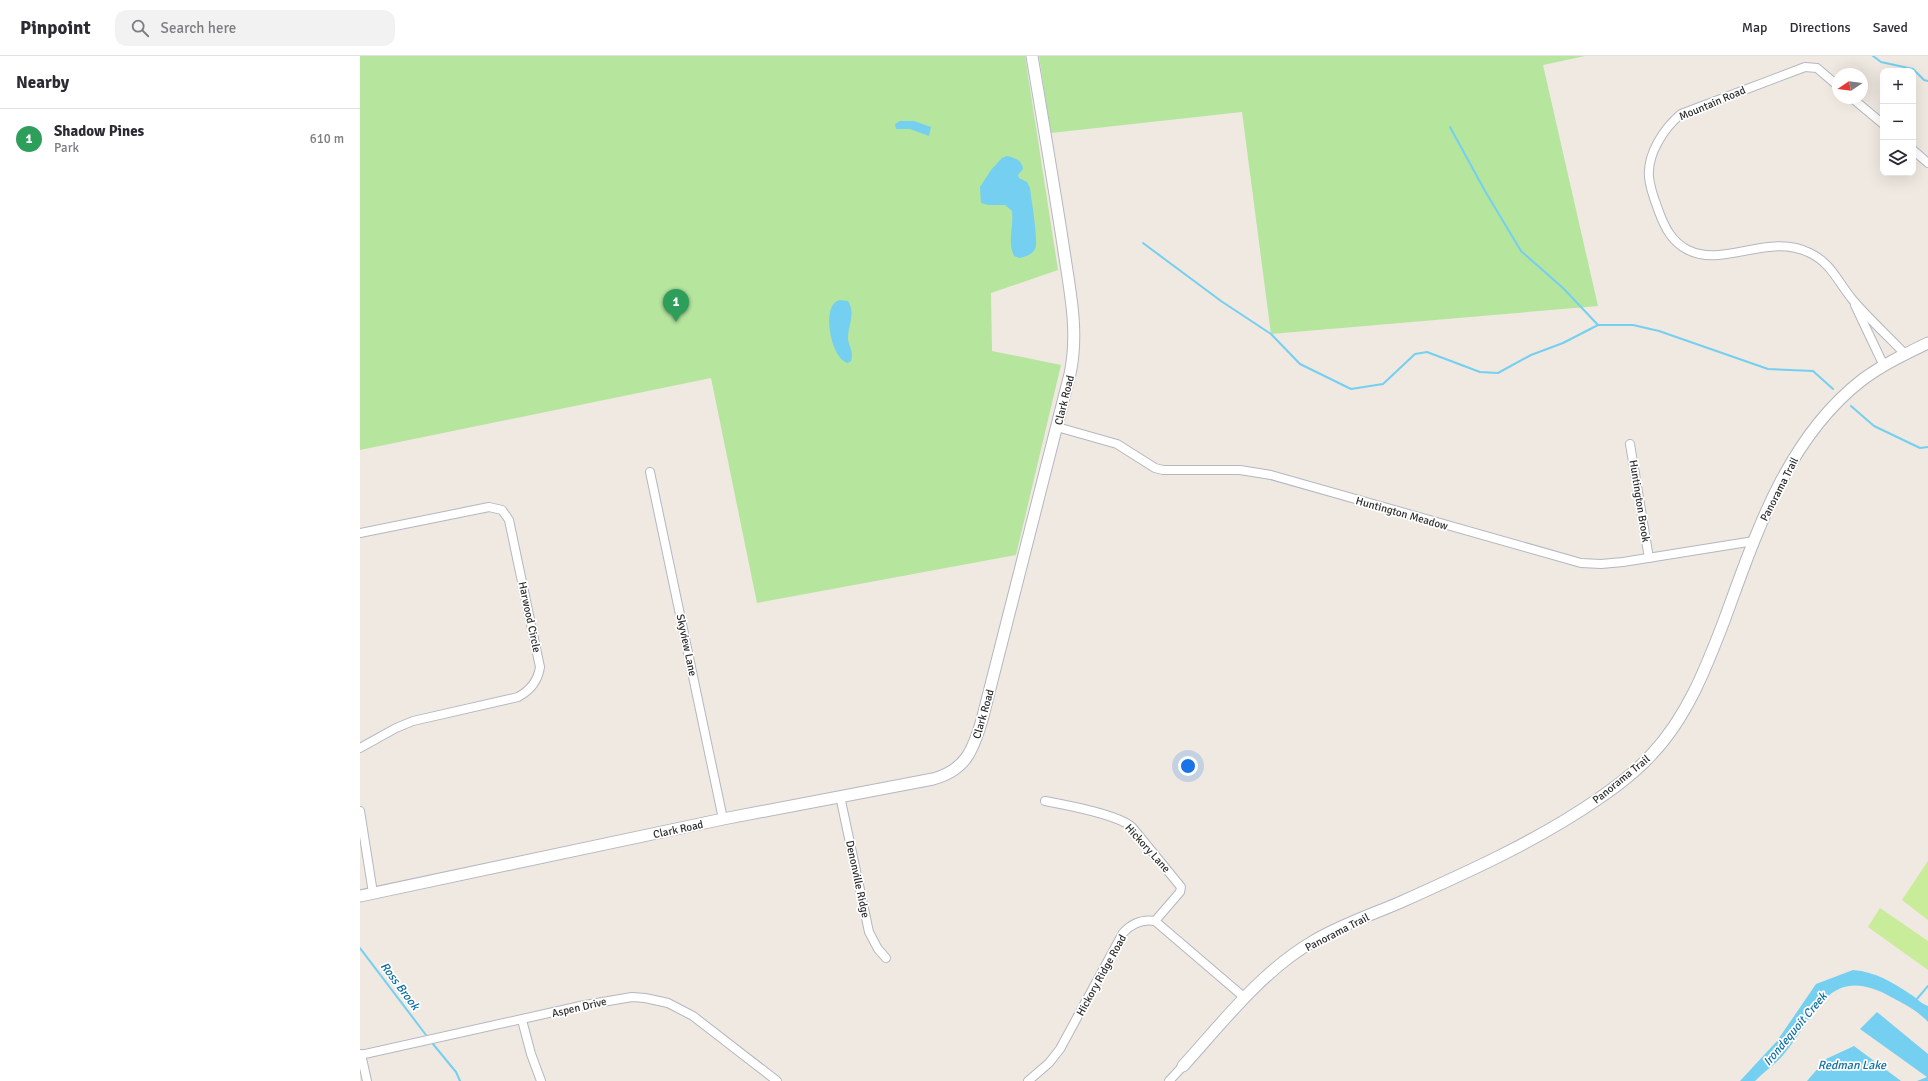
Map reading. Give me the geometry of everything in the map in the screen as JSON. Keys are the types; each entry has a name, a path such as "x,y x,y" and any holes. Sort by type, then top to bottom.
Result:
{"street":[{"name":"Clark Road","path":"360,896 723,819 944,776 961,766 968,757 982,720 1073,360 1074,325 1057,206 1032,56"},
{"name":"Mountain Road","path":"1832,81 1817,68 1805,67 1681,114 1662,134 1651,162 1649,175 1654,200 1664,225 1675,241 1688,250 1711,255 1773,246 1797,248 1819,257 1828,265 1852,299 1905,354"},
{"path":"1859,104 1880,121"},
{"path":"1916,153 1928,163"},
{"name":"Mountain Road","path":"1852,299 1884,366"},
{"name":"Panorama Trail","path":"1169,1081 1245,998 1269,975 1311,943 1533,839 1568,819 1637,769 1664,741 1685,710 1716,642 1754,541 1775,492 1787,468 1809,434 1847,392 1884,366 1928,343"},
{"name":"Huntington Meadow","path":"1057,427 1112,442 1155,468 1162,470 1240,470 1264,474 1581,563 1601,564 1649,558 1754,541"},
{"name":"Huntington Brook","path":"1630,444 1649,558"},
{"name":"Skyview Lane","path":"650,472 723,819"},
{"name":"Harwood Circle","path":"360,533 490,507 502,510 509,520 540,667 535,683 530,689 518,697 413,721 386,733 360,748"},
{"name":"Denonville Ridge","path":"840,796 870,932 878,950 886,958"},
{"name":"Hickory Lane","path":"1045,801 1108,816 1123,821 1132,827 1181,887 1180,892 1155,921"},
{"path":"360,811 373,893"},
{"name":"Hickory Ridge Road","path":"1028,1081 1049,1063 1060,1049 1123,933 1128,927 1140,921 1155,921"},
{"path":"1155,921 1245,998"},
{"name":"Aspen Drive","path":"361,1055 611,1000 632,997 658,1000 668,1003 693,1016 776,1081"},
{"path":"522,1020 531,1054 541,1081"},
{"path":"361,1055 367,1081"}],"green space":[{"path":"360,56 1025,56 1058,270 991,293 992,351 1061,365 1016,555 757,603 711,378 360,450"},
{"path":"1039,56 1585,56 1543,65 1598,306 1271,334 1242,112 1051,133"},
{"path":"1928,861 1928,920 1902,900"},
{"path":"1880,908 1928,941 1928,970 1868,927"}],"water":[{"path":"900,121 914,121 931,127 929,136 910,129 896,129 895,124"},
{"path":"1007,156 1018,160 1021,163 1023,169 1018,175 1019,178 1027,182 1030,188 1034,220 1036,238 1035,249 1028,255 1019,258 1014,256 1011,245 1012,211 1005,205 988,205 981,203 980,187 991,170 1002,158"},
{"path":"840,300 848,301 852,315 848,339 852,352 852,358 848,363 842,360 837,352 830,332 830,311 834,303"},
{"name":"Irondequoit Creek","path":"1853,970 1869,973 1883,978 1897,985 1928,1006 1928,1022 1907,1006 1871,988 1854,986 1839,989 1827,997 1816,1009 1796,1039 1777,1061 1755,1081 1740,1081 1777,1041 1816,984"},
{"name":"Redman Lake","path":"1877,1012 1928,1054 1928,1081 1917,1081 1927,1077 1860,1029"},
{"name":"Redman Lake","path":"1854,1046 1901,1081 1807,1081 1826,1059"}],"waterway":[{"path":"1873,56 1881,62 1913,69 1924,80 1928,81"},
{"path":"1450,127 1485,191 1521,251 1563,288 1598,325"},
{"path":"1143,243 1221,301 1271,334 1300,364 1351,389 1383,384 1415,354 1427,352 1480,372 1498,373 1531,355 1563,343 1598,325 1633,325 1659,331 1768,369 1813,371 1833,389"},
{"path":"1851,406 1874,426 1920,448 1928,447"},
{"name":"Ross Brook","path":"360,948 426,1035"},
{"path":"1916,1000 1928,986"},
{"name":"Ross Brook","path":"433,1044 456,1072 460,1081"}],"place":[{"name":"Shadow Pines","path":"676,322"}]}
